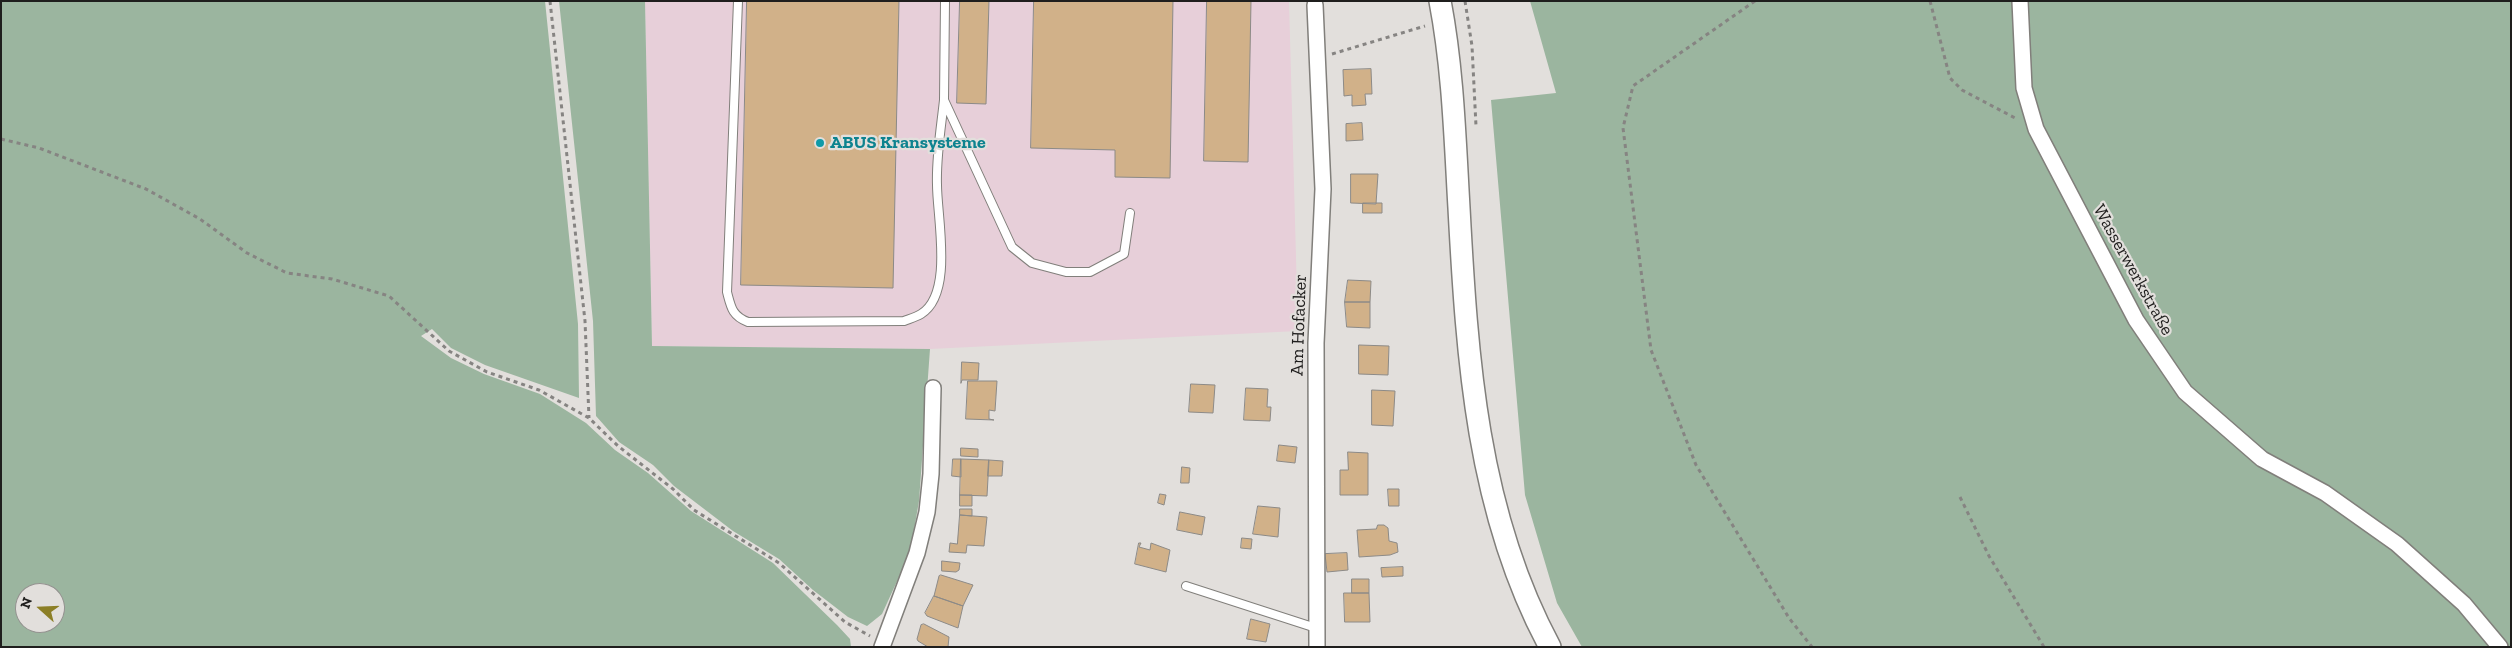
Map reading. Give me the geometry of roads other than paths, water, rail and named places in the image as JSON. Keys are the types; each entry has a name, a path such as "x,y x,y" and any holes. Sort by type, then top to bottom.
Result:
{"main road":[{"path":"1442,11 1453,98 1472,384 1482,448 1504,541 1535,618 1550,647"}],"street":[{"name":"Wasserwerkstraße","path":"2020,1 2024,88 2036,129 2136,320 2185,392 2262,459 2325,493 2397,544 2464,604 2500,647"},
{"name":"Am Hofacker","path":"1315,4 1323,189 1316,343 1316,647"},
{"path":"885,646 917,553 927,512 931,474 933,388"}],"lane":[{"path":"738,1 728,292 732,311 738,318 748,322 904,321 922,313 931,304 939,284 942,261 936,183 944,100 945,1"},
{"path":"944,100 1012,247 1032,262 1066,272 1090,272 1124,254 1130,213"},
{"path":"1186,586 1316,628"}],"place":[{"name":"ABUS Kransysteme","path":"820,143"}]}
